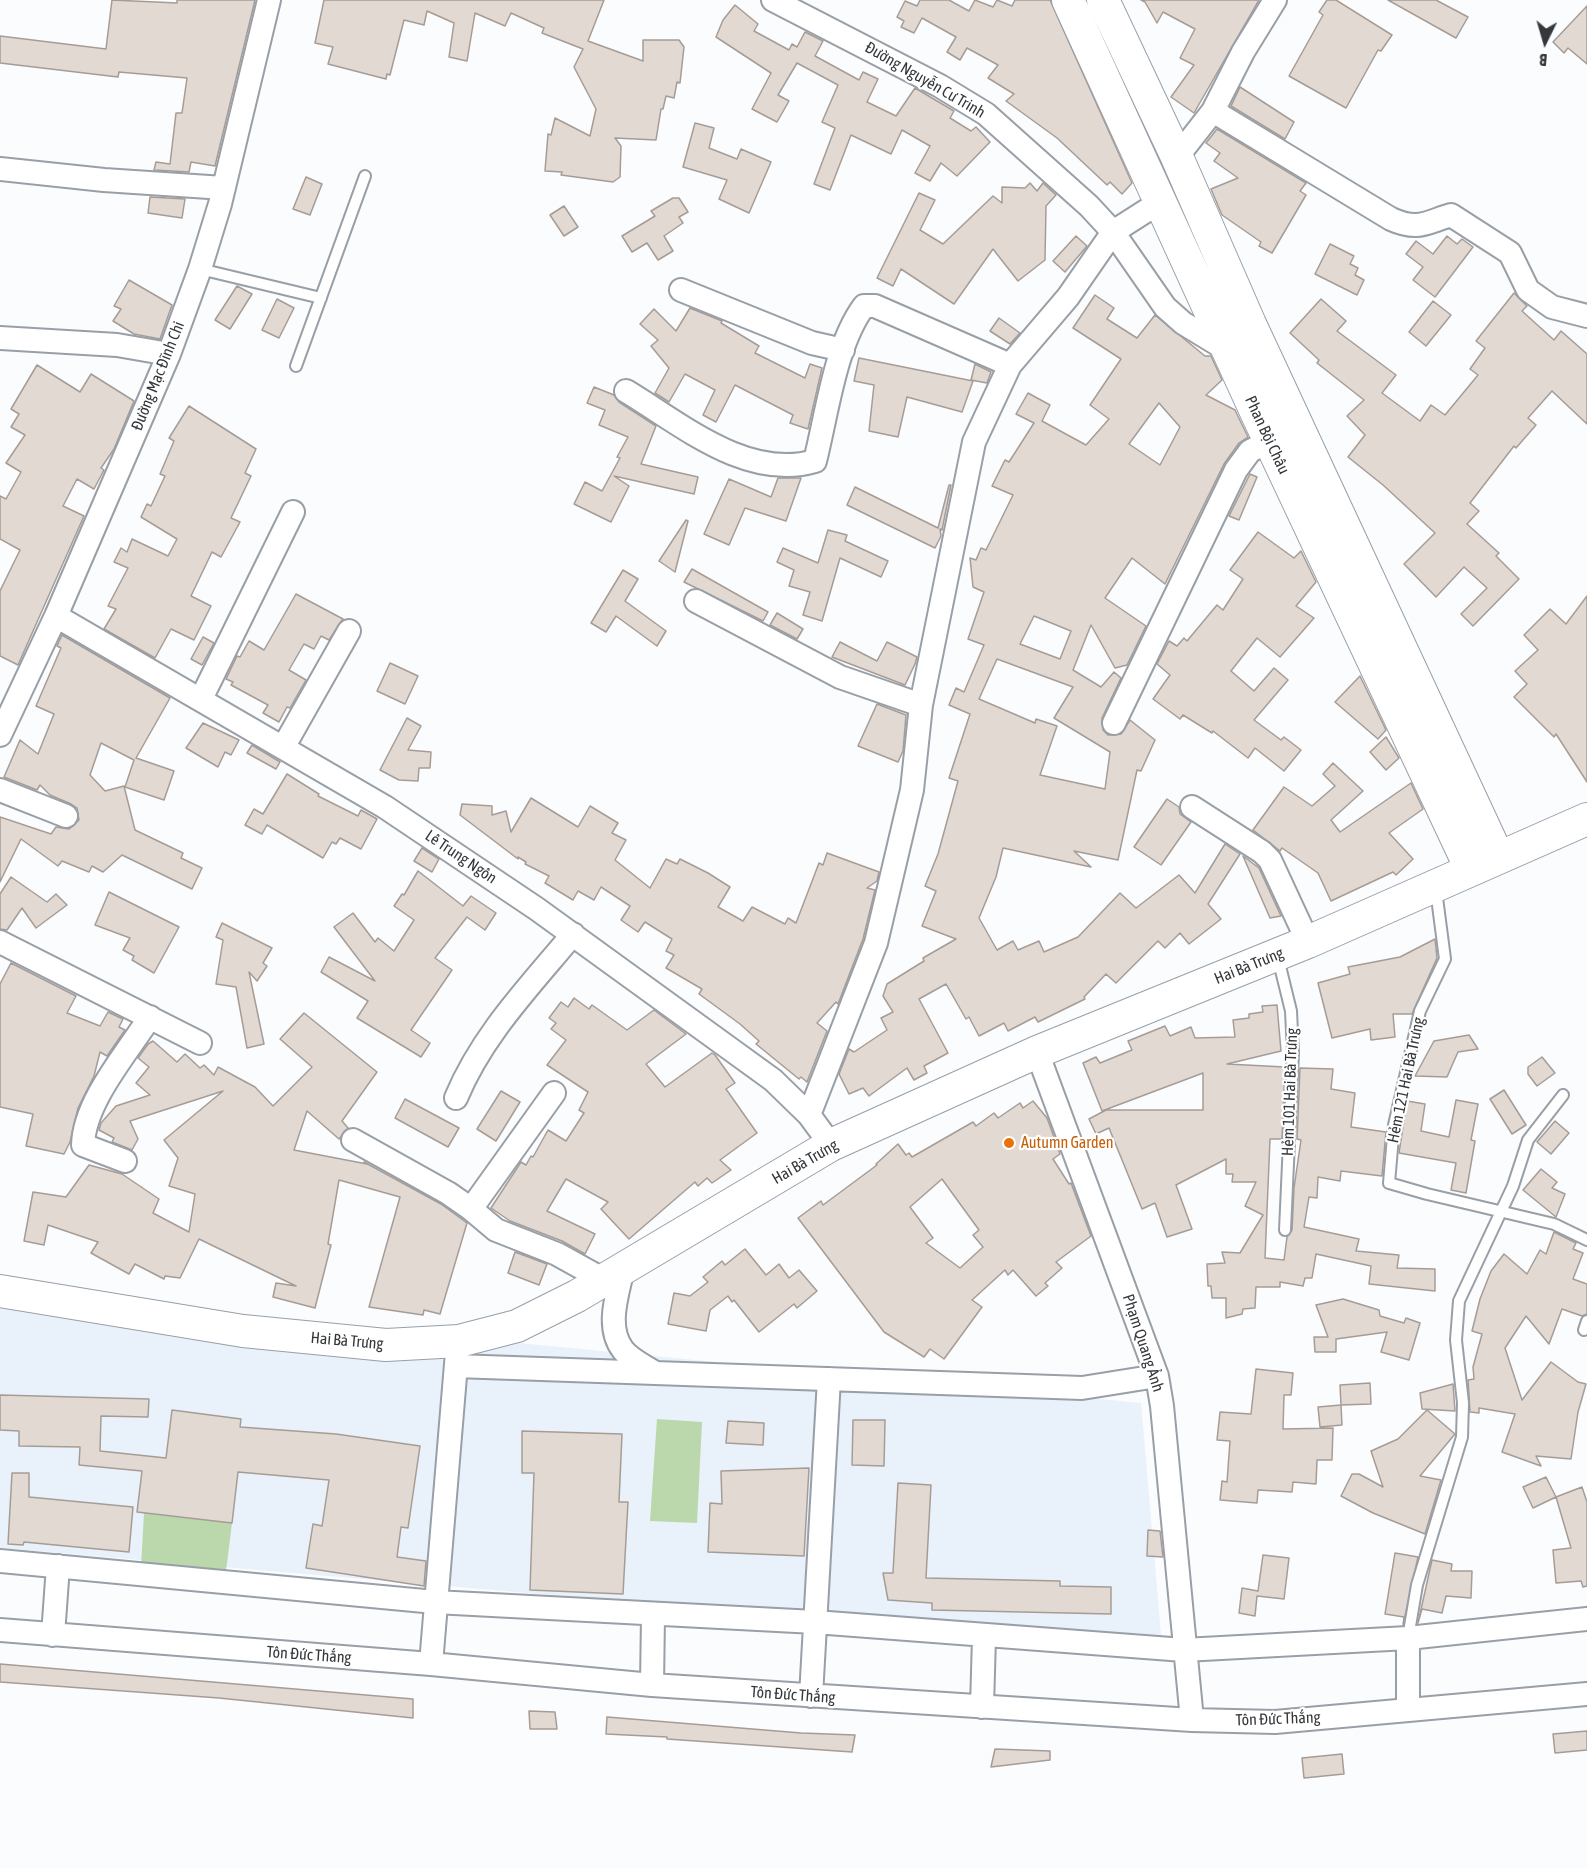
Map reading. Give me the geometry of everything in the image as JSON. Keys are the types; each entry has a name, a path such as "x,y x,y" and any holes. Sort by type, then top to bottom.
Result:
{"street":[{"name":"Đường Mạc Đĩnh Chi","path":"0,735 56,615 169,354 200,269 224,188 268,0"},
{"name":"Đường Nguyễn Cư Trinh","path":"773,0 940,86 986,114 1089,206 1113,232 1165,307 1183,323 1228,351"},
{"name":"Phan Bội Châu","path":"1068,0 1264,427 1485,863"},
{"name":"Phan Bội Châu","path":"1103,0 1178,157 1485,863"},
{"path":"809,1115 876,944 912,790 921,705 974,441 1010,365 1068,297 1113,232 1154,188 1213,111 1275,0"},
{"path":"1213,111 1391,219 1407,226 1424,226 1451,215 1509,253 1528,290 1552,306 1587,316"},
{"path":"0,169 104,180 224,188"},
{"path":"681,290 812,343 843,350"},
{"path":"626,391 728,453 779,466 798,466 815,461 843,350 857,316 864,306 875,306 1010,365"},
{"path":"0,338 117,345 169,354"},
{"path":"1114,723 1236,470 1285,399"},
{"path":"201,699 292,512"},
{"path":"696,600 840,677 921,705"},
{"name":"Lê Trung Ngôn","path":"56,615 385,807 573,934 773,1080 809,1115 831,1145"},
{"path":"284,746 348,631"},
{"path":"0,790 66,816"},
{"path":"1192,807 1262,852 1270,861 1308,942"},
{"name":"Hai Bà Trưng","path":"0,1291 243,1332 457,1353 517,1326 614,1274 831,1145 1037,1052 1308,942 1587,819"},
{"path":"456,1098 468,1069 495,1029 573,934"},
{"path":"0,942 200,1043"},
{"path":"125,1161 83,1144 83,1129 92,1107 150,1017"},
{"name":"Phạm Quang Ảnh","path":"1037,1052 1157,1376 1162,1406 1192,1720"},
{"path":"471,1209 554,1093"},
{"path":"353,1140 471,1209 495,1230 614,1274 615,1334 624,1351 654,1372"},
{"path":"431,1664 457,1353 654,1372 1082,1388 1157,1376"},
{"path":"812,1696 829,1379"},
{"path":"0,1561 435,1602 653,1616 815,1622 984,1637 1184,1650 1408,1638 1587,1619"},
{"path":"52,1635 58,1566"},
{"path":"652,1685 653,1616"},
{"name":"Tôn Đức Thắng","path":"0,1630 431,1664 652,1685 1192,1720 1275,1722 1587,1694"},
{"path":"982,1707 984,1637"},
{"path":"1408,1638 1408,1710"}],"lane":[{"path":"296,366 365,176"},
{"path":"200,269 321,298"},
{"name":"Hẻm 121 Hai Bà Trưng","path":"1436,885 1445,959 1420,1011 1394,1125 1389,1183 1554,1224 1587,1240"},
{"name":"Hẻm 101 Hai Bà Trưng","path":"1277,955 1288,992 1293,1037 1285,1230"},
{"path":"1408,1638 1417,1585 1462,1437 1463,1403 1456,1340 1459,1301 1501,1212 1528,1140 1563,1095"}],"shaded area":[{"path":"0,1293 1141,1403 1162,1647 0,1548"}],"green space":[{"path":"657,1419 702,1422 697,1523 650,1521"},
{"path":"144,1513 232,1523 226,1571 141,1566"}],"building":[{"path":"112,0 177,3 177,0 255,0 215,166 191,162 189,172 154,170 156,162 170,164 176,113 182,113 187,78 119,72 118,77 0,63 0,36 106,49"},
{"path":"324,0 604,0 588,41 643,61 643,40 679,40 684,47 680,83 677,82 674,98 666,96 663,109 661,109 656,140 615,138 621,146 620,177 613,182 561,175 562,172 545,171 548,134 551,135 555,118 590,136 596,109 574,67 583,49 542,33 544,28 511,13 505,26 475,13 467,61 449,57 454,23 427,11 424,25 404,20 390,75 387,74 386,79 328,64 333,47 315,43"},
{"path":"920,0 949,0 969,11 975,0 993,7 997,0 1012,6 1015,0 1050,0 1132,183 1122,194 1110,182 1107,185 1057,138 1006,101 1014,94 988,78 998,65 967,48 960,60 947,52 956,37 922,18 914,33 901,27 904,21 897,17 905,1 917,6"},
{"path":"1141,0 1259,0 1194,113 1171,97 1194,65 1180,58 1195,29 1163,12 1157,23 1145,2"},
{"path":"1327,0 1336,0 1392,35 1381,51 1378,50 1346,108 1289,76 1323,15 1319,12"},
{"path":"1388,0 1436,0 1468,17 1456,38"},
{"path":"735,5 758,24 754,31 789,50 792,44 797,47 805,32 823,41 815,56 859,80 863,72 878,79 867,102 896,116 915,88 954,111 950,118 971,131 976,127 990,142 957,176 941,163 930,181 915,173 930,146 902,130 891,154 851,135 830,190 814,184 835,128 822,122 838,85 797,63 778,95 789,101 777,122 752,109 771,73 716,37 723,20"},
{"path":"1587,6 1587,64 1568,48 1564,53 1553,42"},
{"path":"1240,87 1294,122 1285,139 1231,106"},
{"path":"695,123 714,128 709,148 737,159 741,149 771,162 749,213 719,199 727,180 683,167"},
{"path":"1217,129 1306,183 1300,191 1306,195 1272,253 1259,246 1261,242 1222,215 1211,189 1238,178 1214,161 1220,153 1206,143"},
{"path":"306,177 322,184 310,215 293,209"},
{"path":"1030,183 1037,191 1043,183 1056,195 1046,206 1045,260 1018,281 993,249 954,304 901,269 893,286 877,278 919,193 935,200 920,230 943,244 993,196 1002,203 1002,187 1025,188"},
{"path":"150,197 185,199 182,218 148,213"},
{"path":"673,198 679,198 688,212 679,217 683,223 664,236 673,251 658,260 647,243 632,252 622,236 655,216 651,211"},
{"path":"564,206 578,227 564,236 550,215"},
{"path":"1076,236 1087,246 1065,272 1053,261"},
{"path":"1447,236 1457,244 1462,239 1473,247 1435,297 1413,280 1423,267 1406,254 1416,241 1433,254"},
{"path":"1330,244 1354,256 1350,264 1358,268 1355,275 1364,280 1357,295 1315,274"},
{"path":"129,280 172,305 160,339 134,334 113,321 121,309 114,306"},
{"path":"237,286 252,294 230,329 215,320"},
{"path":"1514,293 1527,306 1522,311 1554,340 1561,331 1587,354 1587,424 1552,391 1528,418 1536,425 1516,448 1514,446 1470,503 1479,511 1467,524 1499,553 1496,556 1519,579 1473,626 1461,614 1487,588 1464,567 1436,597 1404,564 1435,533 1383,485 1348,457 1365,435 1347,416 1364,400 1317,363 1319,360 1290,333 1321,299 1346,321 1337,331 1396,375 1382,393 1420,421 1431,405 1445,415 1478,375 1470,369 1485,348 1476,341"},
{"path":"1095,295 1114,308 1107,319 1137,338 1155,315 1205,356 1211,356 1222,380 1206,395 1235,410 1248,437 1239,443 1224,464 1165,584 1132,558 1105,598 1146,626 1127,665 1115,668 1091,625 1073,670 1101,687 1114,672 1121,678 1102,718 1103,730 1108,735 1121,734 1130,720 1155,740 1141,771 1137,770 1118,860 1074,851 1091,867 1003,848 996,877 979,918 997,950 1013,941 1018,950 1039,941 1044,952 1078,937 1120,893 1136,908 1179,875 1195,893 1225,844 1240,854 1208,904 1221,919 1189,944 1180,933 1165,948 1158,941 1116,983 1106,974 1084,997 1085,999 1038,1022 1035,1017 1008,1031 1004,1023 979,1036 969,1017 966,1019 946,984 919,999 948,1053 924,1066 927,1073 914,1080 907,1068 869,1096 863,1088 849,1094 839,1074 849,1049 854,1052 887,1030 881,1018 893,1012 883,996 887,984 924,961 923,958 956,939 922,926 936,891 925,886 938,854 958,781 949,778 970,714 949,705 956,688 964,692 984,645 968,639 984,592 973,587 970,558 976,560 981,548 986,550 1013,495 992,486 1005,460 1009,462 1034,423 1016,414 1028,393 1050,405 1042,421 1086,445 1109,419 1090,405 1121,359 1073,328","holes":["1159,403 1180,427 1160,465 1129,444","1034,616 1071,631 1060,659 1020,644","997,659 1073,687 1054,718 1110,752 1105,789 1040,775 1057,726 1036,719 1035,723 979,699"]},
{"path":"277,299 294,308 279,338 262,330"},
{"path":"1433,301 1451,315 1426,346 1409,332"},
{"path":"690,308 722,321 721,323 759,346 755,353 805,378 810,364 822,368 808,429 790,423 793,415 735,385 716,422 703,415 715,390 685,374 669,402 655,393 669,368 651,346 658,340 640,324 654,309 676,331"},
{"path":"999,318 1020,333 1010,344 990,331"},
{"path":"859,358 973,381 962,412 907,397 898,437 869,431 874,385 854,381"},
{"path":"975,364 991,372 987,383 971,380"},
{"path":"37,365 80,392 91,374 134,401 114,449 101,468 104,470 94,489 77,479 63,506 84,516 18,665 0,656 0,591 20,550 0,539 0,496 6,499 21,472 6,463 25,435 11,427 19,414 11,409"},
{"path":"594,387 614,395 619,402 656,426 641,464 698,477 694,494 614,476 629,486 611,522 574,504 585,482 602,491 620,458 617,457 628,437 599,425 605,410 587,403"},
{"path":"189,406 256,449 245,473 251,476 231,518 240,522 221,557 212,552 191,596 211,606 194,640 171,629 155,658 104,629 116,609 108,606 128,568 114,562 121,548 127,552 132,539 168,556 177,539 141,517 147,504 151,506 165,476 160,474 174,441 169,438"},
{"path":"1250,474 1257,477 1239,520 1229,516"},
{"path":"778,478 801,478 786,521 745,508 729,545 704,534 729,479 771,497"},
{"path":"949,485 951,485 942,530 940,529 941,536 935,548 847,505 855,487 938,528"},
{"path":"686,520 688,521 675,572 659,561"},
{"path":"828,530 847,535 845,541 888,561 881,577 840,558 822,621 803,615 810,592 789,586 794,570 777,562 783,548 818,563"},
{"path":"1258,532 1294,558 1301,551 1316,582 1296,606 1314,618 1280,657 1257,638 1231,671 1254,691 1274,668 1288,680 1254,720 1281,740 1284,737 1301,750 1284,771 1255,748 1248,758 1213,731 1212,733 1183,715 1180,719 1153,699 1170,675 1157,664 1169,641 1177,646 1184,638 1187,641 1217,605 1223,610 1243,579 1230,570"},
{"path":"692,569 768,612 763,621 684,582"},
{"path":"623,570 638,579 625,601 666,631 657,646 616,616 606,632 591,623"},
{"path":"296,594 343,619 329,640 321,636 314,649 304,644 289,670 306,680 279,722 263,713 268,705 231,685 233,682 226,679 237,656 240,657 249,641 264,650"},
{"path":"1587,596 1587,782 1556,734 1554,737 1514,697 1527,684 1515,671 1538,650 1524,635 1550,609 1566,624"},
{"path":"777,613 803,629 797,639 770,625"},
{"path":"62,635 170,698 136,758 174,771 164,800 125,787 134,760 101,743 90,775 105,791 124,786 135,830 183,853 181,858 202,868 192,889 122,855 103,872 92,866 89,872 62,861 58,866 21,839 0,882 0,817 51,834 56,827 69,829 79,820 77,808 50,795 40,785 37,790 4,777 20,740 38,754 54,714 36,706 61,648 57,646"},
{"path":"203,637 214,643 202,665 191,659"},
{"path":"840,642 877,661 887,642 917,657 905,685 832,657"},
{"path":"390,663 418,676 405,704 377,691"},
{"path":"1360,676 1386,730 1378,739 1335,702"},
{"path":"877,704 906,715 903,751 898,762 858,746"},
{"path":"407,718 421,726 408,750 431,752 430,768 419,768 418,781 399,780 380,770"},
{"path":"203,723 239,740 231,755 225,752 218,767 186,748"},
{"path":"1386,737 1399,758 1386,770 1370,752"},
{"path":"252,745 280,762 276,769 247,753"},
{"path":"1333,763 1363,791 1331,820 1340,832 1411,783 1423,809 1389,833 1413,859 1396,875 1393,872 1331,901 1318,873 1282,848 1280,851 1253,830 1284,787 1312,806 1335,786 1323,774"},
{"path":"287,774 319,794 318,796 358,816 361,810 377,819 361,849 340,838 336,844 332,842 323,858 267,825 262,834 245,825 254,809 263,814"},
{"path":"531,798 578,827 590,806 618,823 612,833 626,840 615,860 650,888 666,859 677,864 680,859 708,873 730,887 718,907 743,921 752,907 785,924 788,918 796,923 819,863 823,865 827,853 879,872 877,881 867,888 875,890 863,939 838,1004 836,1002 817,1023 827,1031 807,1082 801,1077 799,1079 756,1044 759,1041 740,1024 699,994 702,989 666,968 674,955 666,951 672,939 645,922 638,932 621,920 630,906 601,887 594,900 578,891 573,900 545,883 549,876 525,864 526,862 518,857 518,859 460,815 462,804 492,806 492,815 506,811 511,832"},
{"path":"1167,799 1179,807 1180,814 1191,822 1161,865 1134,847"},
{"path":"422,848 439,859 432,872 414,861"},
{"path":"1243,856 1259,868 1281,916 1270,918"},
{"path":"418,871 463,906 471,896 496,913 485,930 467,917 435,958 452,970 411,1030 430,1043 421,1057 357,1018 368,1001 321,972 329,957 375,981 334,927 353,913 375,942 378,938 394,951 414,920 394,906 402,894 404,895"},
{"path":"11,877 47,902 56,894 67,905 36,928 22,908 7,930 0,929 0,894"},
{"path":"109,892 179,927 154,973 132,960 134,956 123,950 130,938 95,925"},
{"path":"222,923 272,948 263,963 267,966 257,981 249,972 264,1044 247,1048 236,987 216,984 223,940 216,937"},
{"path":"1435,939 1437,958 1412,1014 1393,1014 1395,1037 1371,1040 1370,1029 1332,1038 1318,983 1350,974 1348,967 1400,957"},
{"path":"11,963 76,996 67,1013 100,1026 108,1012 123,1019 119,1027 125,1030 107,1056 100,1052 94,1076 78,1108 70,1142 64,1154 26,1146 33,1114 0,1107 0,984"},
{"path":"574,998 589,1009 592,1005 627,1030 654,1010 686,1034 646,1064 665,1087 712,1053 715,1055 735,1083 726,1089 757,1133 720,1160 731,1170 712,1183 707,1178 698,1186 695,1182 629,1239 601,1209 608,1202 566,1179 547,1211 595,1234 585,1254 562,1241 510,1221 491,1208 521,1162 526,1165 531,1156 533,1157 548,1130 566,1141 584,1113 579,1110 588,1092 547,1065 566,1040 551,1029 556,1023 549,1018 561,1002 568,1007"},
{"path":"1277,1005 1281,1051 1227,1064 1285,1067 1282,1139 1270,1139 1265,1258 1284,1260 1287,1237 1292,1230 1294,1188 1301,1140 1297,1139 1300,1068 1333,1069 1331,1089 1355,1093 1351,1127 1386,1132 1382,1176 1341,1171 1340,1181 1318,1177 1317,1198 1309,1197 1304,1227 1359,1239 1356,1251 1399,1255 1397,1268 1435,1269 1435,1291 1369,1284 1371,1266 1316,1254 1312,1278 1305,1278 1303,1286 1280,1282 1280,1287 1256,1287 1255,1308 1243,1309 1242,1314 1226,1318 1226,1298 1212,1298 1211,1286 1208,1286 1207,1264 1225,1263 1222,1252 1240,1253 1263,1215 1245,1206 1256,1182 1232,1182 1233,1174 1226,1174 1226,1159 1176,1185 1192,1229 1167,1237 1155,1203 1142,1209 1109,1128 1096,1134 1089,1119 1106,1110 1203,1110 1203,1073 1102,1111 1083,1063 1096,1057 1100,1063 1132,1050 1128,1041 1165,1026 1170,1036 1191,1027 1195,1038 1235,1037 1233,1020 1249,1018 1249,1014 1263,1012 1262,1006"},
{"path":"304,1013 377,1072 342,1121 348,1128 339,1139 307,1111 294,1150 367,1164 364,1162 441,1204 467,1223 440,1314 424,1310 423,1315 369,1307 400,1197 339,1180 328,1244 331,1245 315,1308 273,1297 276,1283 296,1286 199,1239 180,1278 165,1276 164,1279 135,1264 129,1274 91,1253 98,1242 48,1225 44,1245 24,1241 33,1192 66,1197 89,1165 122,1174 159,1199 153,1213 189,1232 195,1194 169,1186 178,1158 164,1140 223,1091 130,1121 138,1139 132,1150 112,1142 114,1138 99,1130 101,1123 116,1106 150,1095 136,1083 149,1067 138,1058 153,1041 177,1062 185,1054 200,1068 204,1065 214,1075 218,1067 255,1087 273,1106 312,1067 280,1039"},
{"path":"1469,1035 1478,1049 1458,1052 1447,1077 1415,1076 1434,1041"},
{"path":"1542,1057 1555,1073 1537,1086 1528,1074 1528,1067"},
{"path":"1504,1090 1526,1125 1512,1134 1490,1099"},
{"path":"501,1091 520,1102 496,1141 477,1129"},
{"path":"405,1099 459,1128 448,1147 395,1118"},
{"path":"1456,1100 1478,1104 1471,1140 1475,1141 1466,1193 1451,1190 1456,1163 1399,1153 1407,1101 1425,1104 1421,1131 1449,1137"},
{"path":"1033,1101 1047,1118 1060,1154 1053,1159 1069,1184 1071,1183 1091,1236 1056,1262 1062,1268 1045,1283 1048,1286 1036,1296 1013,1270 1008,1275 1005,1270 972,1300 982,1307 944,1359 930,1349 924,1357 884,1332 798,1218 821,1201 823,1205 877,1165 898,1144 906,1155 909,1153 912,1157 973,1122 976,1126 994,1113 998,1118 1020,1103 1023,1108","holes":["942,1179 979,1230 973,1235 983,1247 960,1268 926,1243 933,1238 910,1207"]},
{"path":"1555,1121 1569,1133 1551,1154 1537,1142"},
{"path":"1541,1169 1557,1182 1552,1188 1565,1194 1556,1217 1523,1190"},
{"path":"1554,1232 1576,1243 1573,1249 1583,1253 1573,1279 1587,1284 1587,1314 1582,1316 1562,1309 1549,1344 1526,1316 1505,1348 1522,1400 1551,1362 1578,1382 1586,1384 1578,1412 1571,1459 1536,1456 1541,1466 1502,1452 1515,1414 1479,1408 1479,1413 1470,1412 1468,1380 1474,1379 1473,1367 1482,1334 1472,1331 1480,1299 1491,1271 1504,1254 1527,1274 1540,1250 1546,1254"},
{"path":"745,1249 766,1275 779,1264 789,1278 799,1270 817,1291 797,1308 794,1304 759,1332 734,1300 732,1302 728,1296 710,1310 706,1331 668,1324 674,1293 690,1296 708,1282 703,1277 722,1261 725,1265"},
{"path":"515,1252 547,1264 539,1285 508,1273"},
{"path":"1343,1299 1379,1310 1380,1316 1404,1323 1406,1318 1420,1323 1409,1360 1381,1352 1387,1332 1336,1339 1336,1352 1315,1352 1314,1337 1328,1337 1316,1305"},
{"path":"1256,1369 1293,1373 1291,1395 1284,1395 1283,1429 1333,1428 1332,1460 1317,1460 1316,1484 1293,1482 1292,1492 1258,1490 1257,1503 1220,1500 1222,1481 1227,1482 1230,1441 1217,1440 1220,1412 1251,1414"},
{"path":"1370,1383 1371,1404 1341,1405 1340,1385"},
{"path":"1453,1384 1455,1411 1422,1409 1420,1393"},
{"path":"0,1395 149,1399 148,1417 101,1416 100,1451 166,1458 172,1410 241,1419 240,1427 336,1434 420,1446 408,1528 401,1527 397,1557 426,1561 424,1586 306,1568 313,1524 322,1526 329,1480 238,1472 232,1523 137,1512 142,1471 79,1465 80,1447 19,1446 19,1431 0,1430"},
{"path":"1341,1405 1342,1425 1320,1427 1318,1407"},
{"path":"1427,1410 1455,1434 1420,1476 1441,1480 1425,1534 1373,1513 1341,1496 1352,1474 1359,1474 1383,1487 1371,1451 1398,1439"},
{"path":"853,1420 885,1420 884,1466 852,1465"},
{"path":"728,1421 764,1423 763,1445 726,1443"},
{"path":"522,1431 622,1434 619,1502 628,1502 623,1594 530,1590 534,1473 522,1473"},
{"path":"809,1468 804,1556 708,1552 710,1503 722,1504 721,1471"},
{"path":"12,1473 29,1473 29,1497 133,1507 129,1552 24,1542 23,1545 8,1544"},
{"path":"1546,1477 1556,1497 1533,1508 1523,1487"},
{"path":"898,1483 931,1485 926,1578 1060,1581 1060,1586 1111,1587 1111,1614 932,1610 932,1603 888,1600 883,1573 893,1573"},
{"path":"1582,1487 1587,1502 1587,1586 1583,1587 1581,1581 1556,1583 1553,1550 1571,1548 1556,1497"},
{"path":"1148,1530 1160,1531 1163,1557 1147,1556"},
{"path":"1395,1553 1418,1557 1403,1625 1404,1617 1385,1614"},
{"path":"1263,1555 1289,1558 1284,1599 1257,1596 1255,1616 1239,1613 1242,1588 1258,1591"},
{"path":"1432,1560 1452,1564 1451,1571 1472,1571 1471,1598 1446,1596 1442,1613 1422,1609 1418,1623"},
{"path":"0,1664 413,1699 413,1718 219,1698 0,1682"},
{"path":"529,1711 555,1712 557,1729 530,1729"},
{"path":"607,1717 801,1733 855,1735 852,1752 667,1739 667,1737 606,1734"},
{"path":"1587,1731 1587,1750 1555,1753 1553,1734"},
{"path":"995,1749 1050,1751 1050,1760 991,1767"},
{"path":"1342,1754 1344,1774 1304,1778 1302,1758"}],"place":[{"name":"Autumn Garden","path":"1009,1143"}]}
